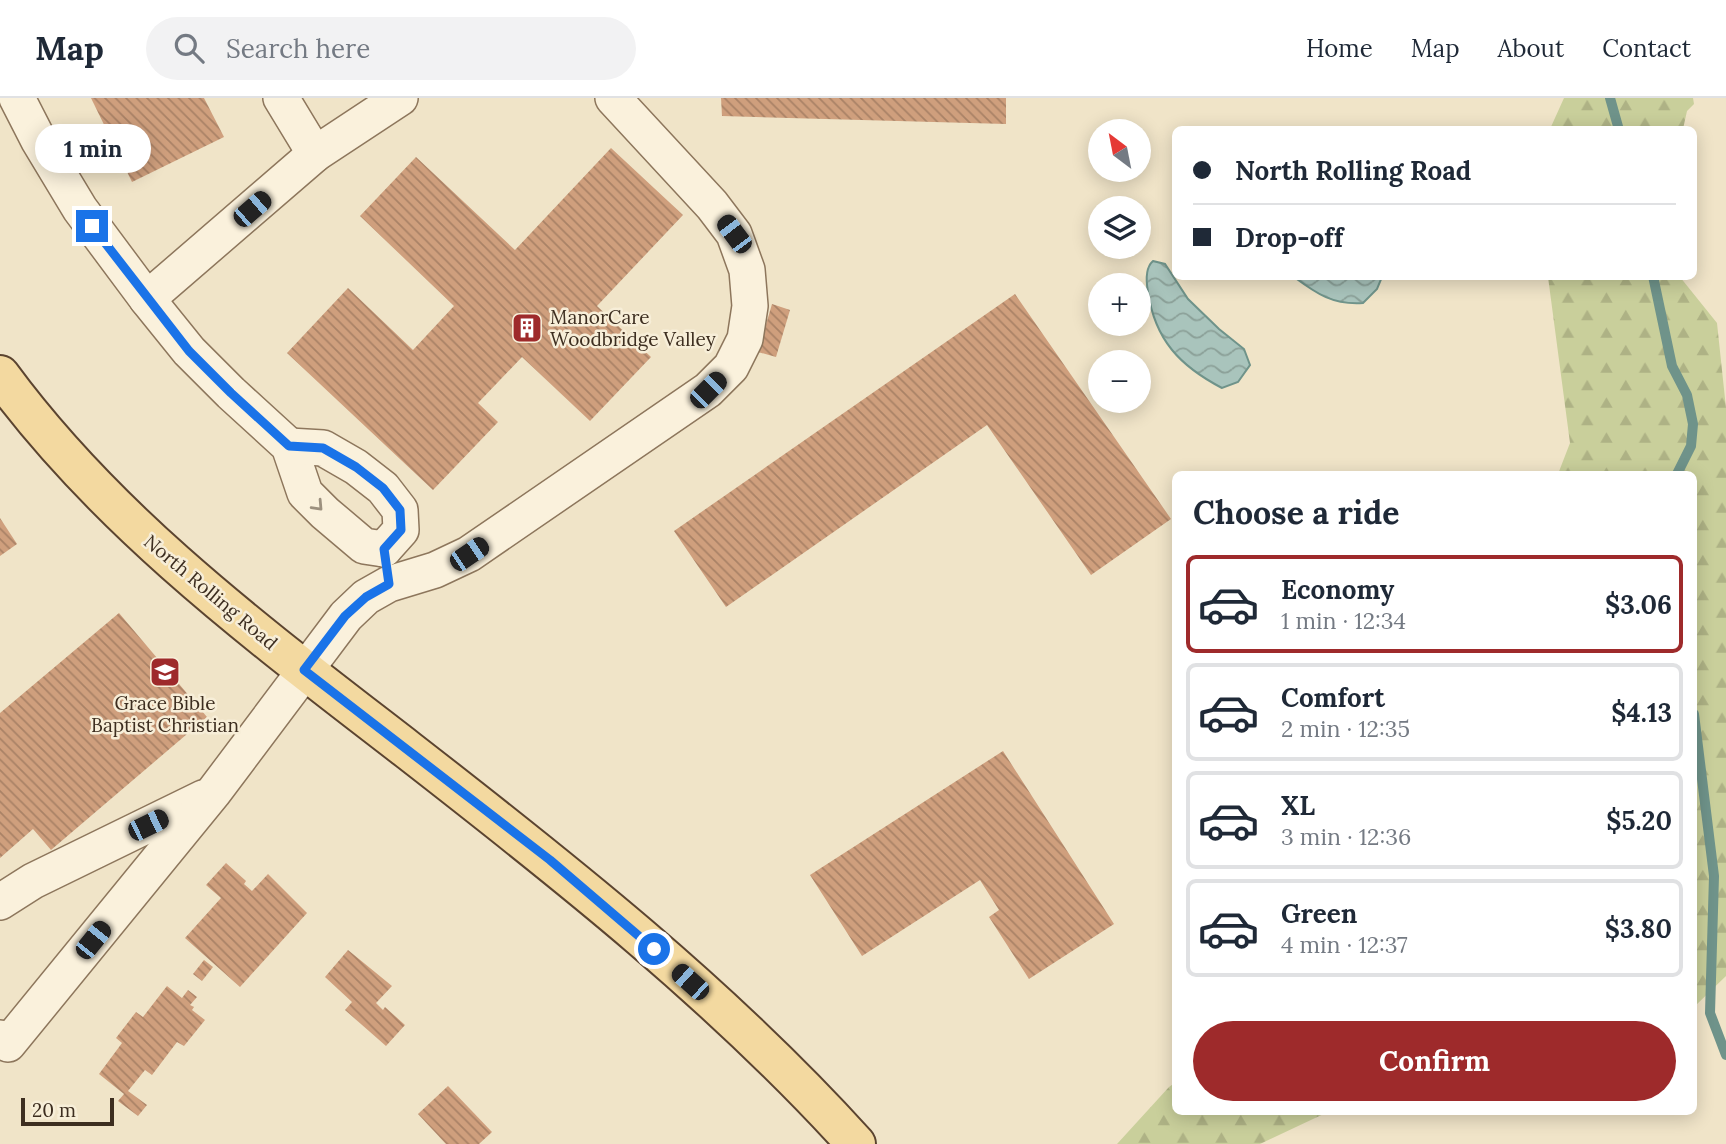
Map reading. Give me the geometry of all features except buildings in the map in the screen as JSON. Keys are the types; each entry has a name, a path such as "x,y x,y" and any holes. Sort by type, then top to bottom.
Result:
{"main road":[{"name":"North Rolling Road","path":"0,375 27,411 103,497 185,573 304,670 550,860 633,931 791,1077 856,1144"}],"lane":[{"path":"17,98 80,209 189,351 289,446 305,492 318,506 364,546 384,549"},
{"path":"281,98 315,155"},
{"path":"147,299 315,155 400,98"},
{"path":"0,1038 8,1044 213,793 345,616 366,597 389,584 435,570 469,554 708,390 731,367 745,339 750,306 747,270 734,234 712,205 613,98"},
{"path":"289,446 323,448 356,467 383,488 400,510 401,530 384,549 389,584"},
{"path":"0,902 33,881 213,793"}],"green space":[{"path":"1564,98 1693,98 1694,104 1687,111 1684,126 1551,126"},
{"path":"1548,280 1682,280 1717,323 1726,408 1726,976 1697,1004 1697,471 1559,471 1570,443"},
{"path":"1172,1085 1172,1115 1322,1115 1260,1144 1117,1144"}],"water":[{"path":"1153,261 1165,264 1172,275 1172,280 1176,280 1188,299 1244,349 1250,365 1238,382 1222,388 1182,361 1172,350 1163,338 1151,309 1151,273 1147,271"},
{"path":"1298,280 1381,280 1377,289 1363,303 1334,300"}],"waterway":[{"path":"1610,98 1618,126"},
{"path":"1654,280 1672,366 1687,395 1693,424 1691,446 1678,471"},
{"path":"1697,738 1714,876 1710,1013 1726,1055"}],"place":[{"name":"ManorCare Woodbridge Valley","path":"527,328"},
{"name":"Grace Bible Baptist Christian","path":"165,672"}],"route":[{"path":"92,226 189,351 231,393 289,446 323,448 356,467 383,488 400,510 401,530 384,549 389,584 366,597 345,616 304,670 550,860 654,949"}]}
